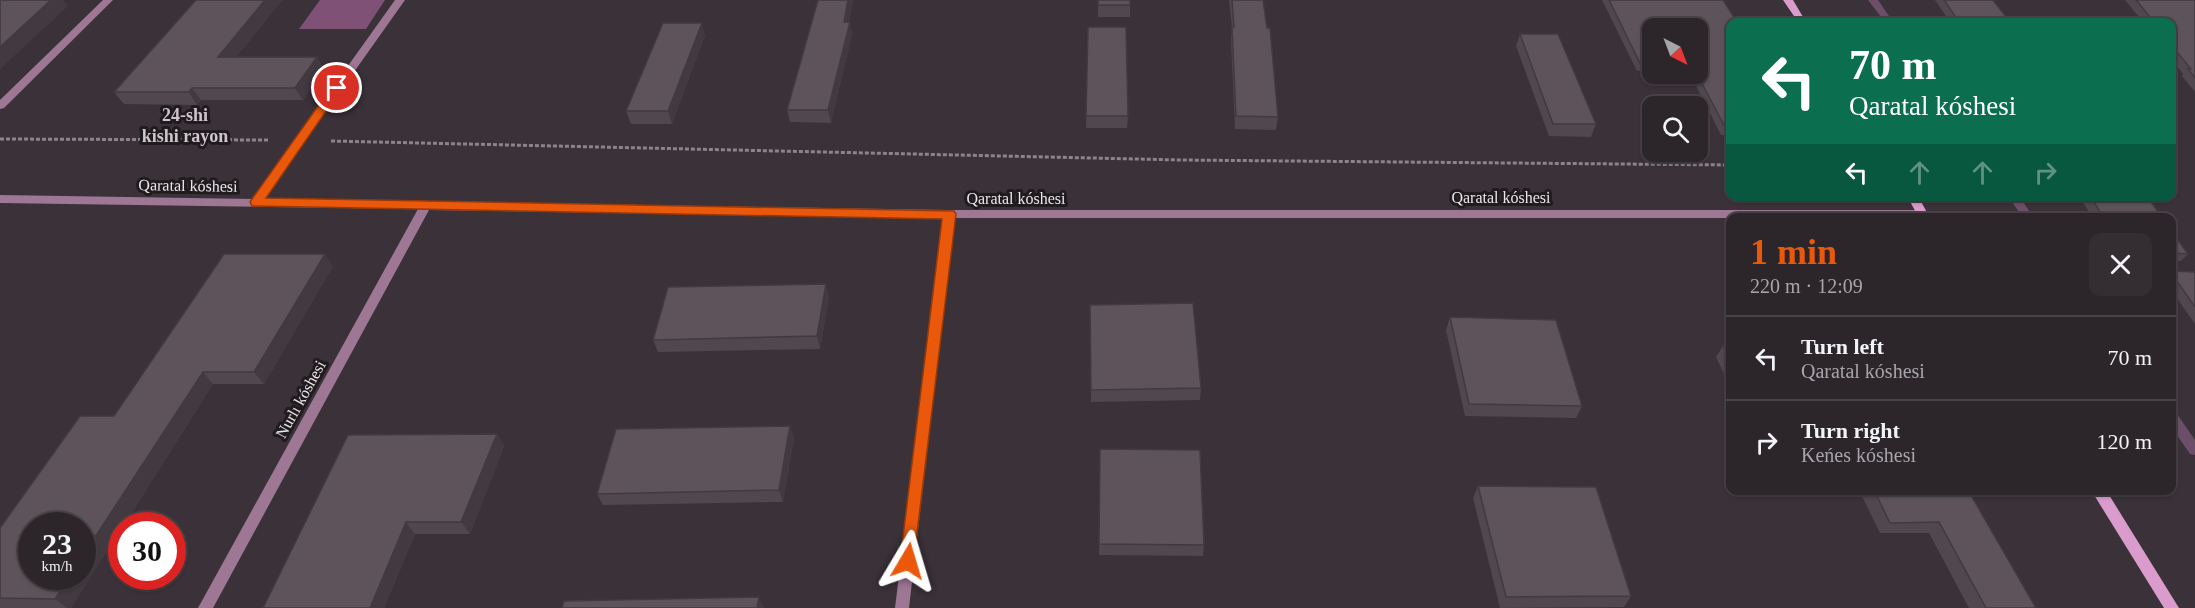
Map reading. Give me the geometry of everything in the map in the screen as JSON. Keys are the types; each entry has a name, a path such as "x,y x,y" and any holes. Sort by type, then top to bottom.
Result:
{"street":[{"path":"0,106 108,0"},
{"path":"256,202 400,0"},
{"path":"1788,0 1799,18"},
{"name":"Qaratal kóshesi","path":"0,199 949,214 1726,216"},
{"name":"Nurlı kóshesi","path":"204,608 425,206"},
{"path":"902,608 949,214"},
{"path":"2101,495 2172,608"}],"path":[{"path":"0,140 299,141 1181,160 1726,165"}],"shaded area":[{"path":"320,0 385,0 366,29 299,29"}],"building":[{"path":"0,0 51,0 0,47"},
{"path":"196,0 265,0 218,57 317,57 295,88 192,88 189,92 114,92"},
{"path":"818,0 848,0 844,22 850,22 828,110 787,110"},
{"path":"1098,0 1130,0 1130,5 1098,5"},
{"path":"1232,0 1263,0 1267,28 1270,28 1278,117 1236,116"},
{"path":"1609,0 1723,0 1734,18 1726,18 1726,127 1702,84 1708,84 1708,18 1642,18 1642,63 1640,63"},
{"path":"1944,0 1993,0 2007,18 1956,18"},
{"path":"2136,0 2195,0 2195,78 2188,69 2191,69 2176,51 2176,18 2151,18"},
{"path":"663,23 702,23 668,111 626,111"},
{"path":"1088,27 1126,27 1128,116 1086,116"},
{"path":"1520,34 1558,34 1596,124 1553,124"},
{"path":"2093,201 2150,201 2159,213 2101,213"},
{"path":"2176,238 2188,254 2176,253"},
{"path":"224,254 325,254 254,372 203,372 111,512 108,512 108,517 96,536 96,512 18,512 18,590 61,590 55,599 0,598 0,528 80,416 114,416"},
{"path":"2176,271 2195,272 2195,307 2176,280"},
{"path":"826,284 817,336 653,340 668,287"},
{"path":"1193,303 1201,388 1091,390 1090,305"},
{"path":"1450,317 1556,320 1582,406 1469,404"},
{"path":"790,426 779,490 597,494 616,429"},
{"path":"497,434 461,522 406,522 370,608 263,608 348,435"},
{"path":"1100,449 1200,450 1204,545 1099,544"},
{"path":"1478,486 1596,487 1631,596 1506,597"},
{"path":"1876,495 1971,495 2036,608 1986,608 1939,522 1890,523"},
{"path":"759,597 757,608 562,608 564,601"}],"waterway":[{"path":"1873,0 1886,18"},
{"path":"2017,201 2025,213"},
{"path":"2176,424 2195,450"}],"district":[{"name":"24-shi kishi rayon","path":"185,125"}],"route":[{"path":"337,88 256,202 949,214 908,561"}]}
